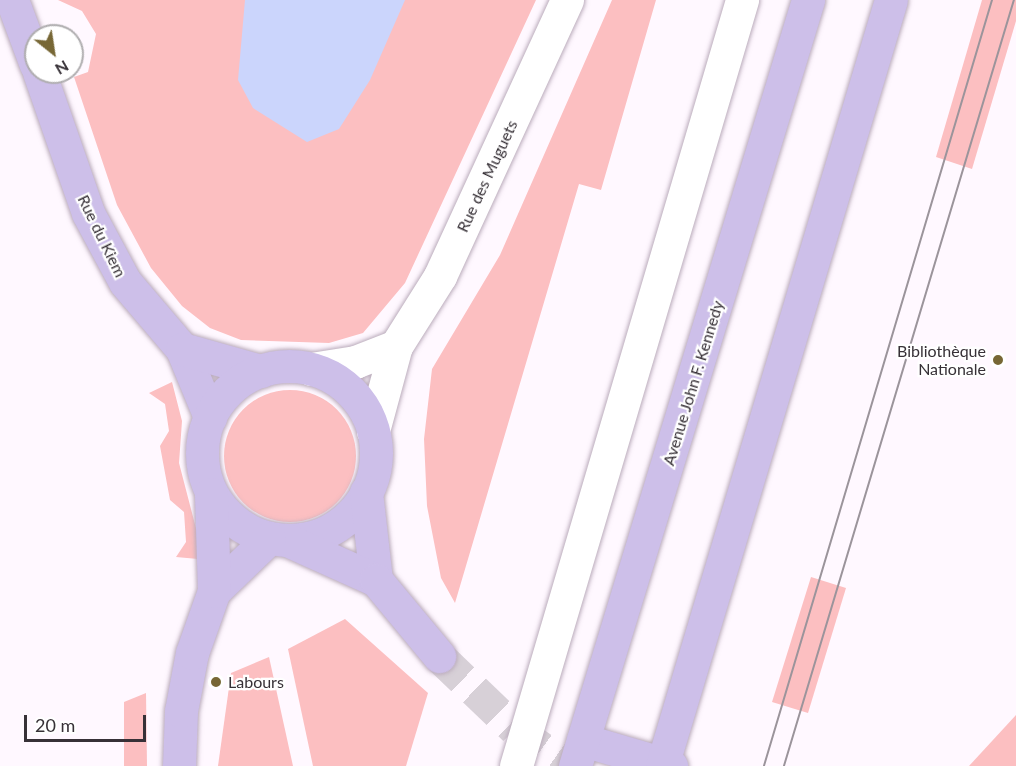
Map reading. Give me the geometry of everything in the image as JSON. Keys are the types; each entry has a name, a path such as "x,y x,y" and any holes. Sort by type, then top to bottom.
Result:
{"main road":[{"path":"12,0 24,32"},
{"name":"Avenue John F. Kennedy","path":"579,753 808,0"},
{"path":"579,753 665,765 891,0"},
{"name":"Rue du Kiem","path":"43,84 87,213 125,282 182,349 210,417"},
{"path":"182,349 261,371 311,369 357,398 373,431 374,473 366,492 342,522 278,539 214,591"},
{"path":"179,766 180,711 192,652 214,591 212,494 201,455 210,417 231,388 261,371"},
{"path":"366,492 376,580"},
{"path":"212,494 235,522 376,580 439,656"}],"street":[{"name":"Rue des Muguets","path":"373,431 396,346 440,276 567,0"},
{"path":"516,766 742,0"},
{"path":"311,369 355,362 396,346"}],"shaded area":[{"path":"58,0 536,0 405,283 363,333 329,343 241,340 210,328 182,306 151,268 117,205 76,84 84,84 84,73 88,72 96,34 82,11"},
{"path":"612,0 656,0 601,190 579,184 455,603 441,578 427,506 424,439 432,369 500,255"},
{"path":"982,0 1016,0 1016,21 972,169 936,157"},
{"path":"172,382 182,421 179,463 198,536 198,559 176,557 186,542 184,512 170,500 160,446 169,431 165,404 149,393"},
{"path":"290,390 315,395 336,410 351,431 356,456 351,481 336,502 315,517 290,522 265,517 244,502 229,481 224,456 229,431 244,410 265,395"},
{"path":"811,577 846,588 808,713 772,702"},
{"path":"345,619 428,693 406,766 313,766 288,649"},
{"path":"269,657 293,766 218,766 231,673"},
{"path":"146,693 147,766 124,766 124,702"},
{"path":"1016,715 1016,766 969,766"}],"water":[{"path":"245,0 405,0 370,80 339,129 307,142 253,108 238,80"}],"tunnel":[{"path":"439,656 515,729 567,766"}],"tram line":[{"path":"764,766 992,0"},
{"path":"784,766 1014,0"}],"place":[{"name":"Bibliothèque Nationale","path":"998,360"},
{"name":"Labours","path":"216,682"}]}
